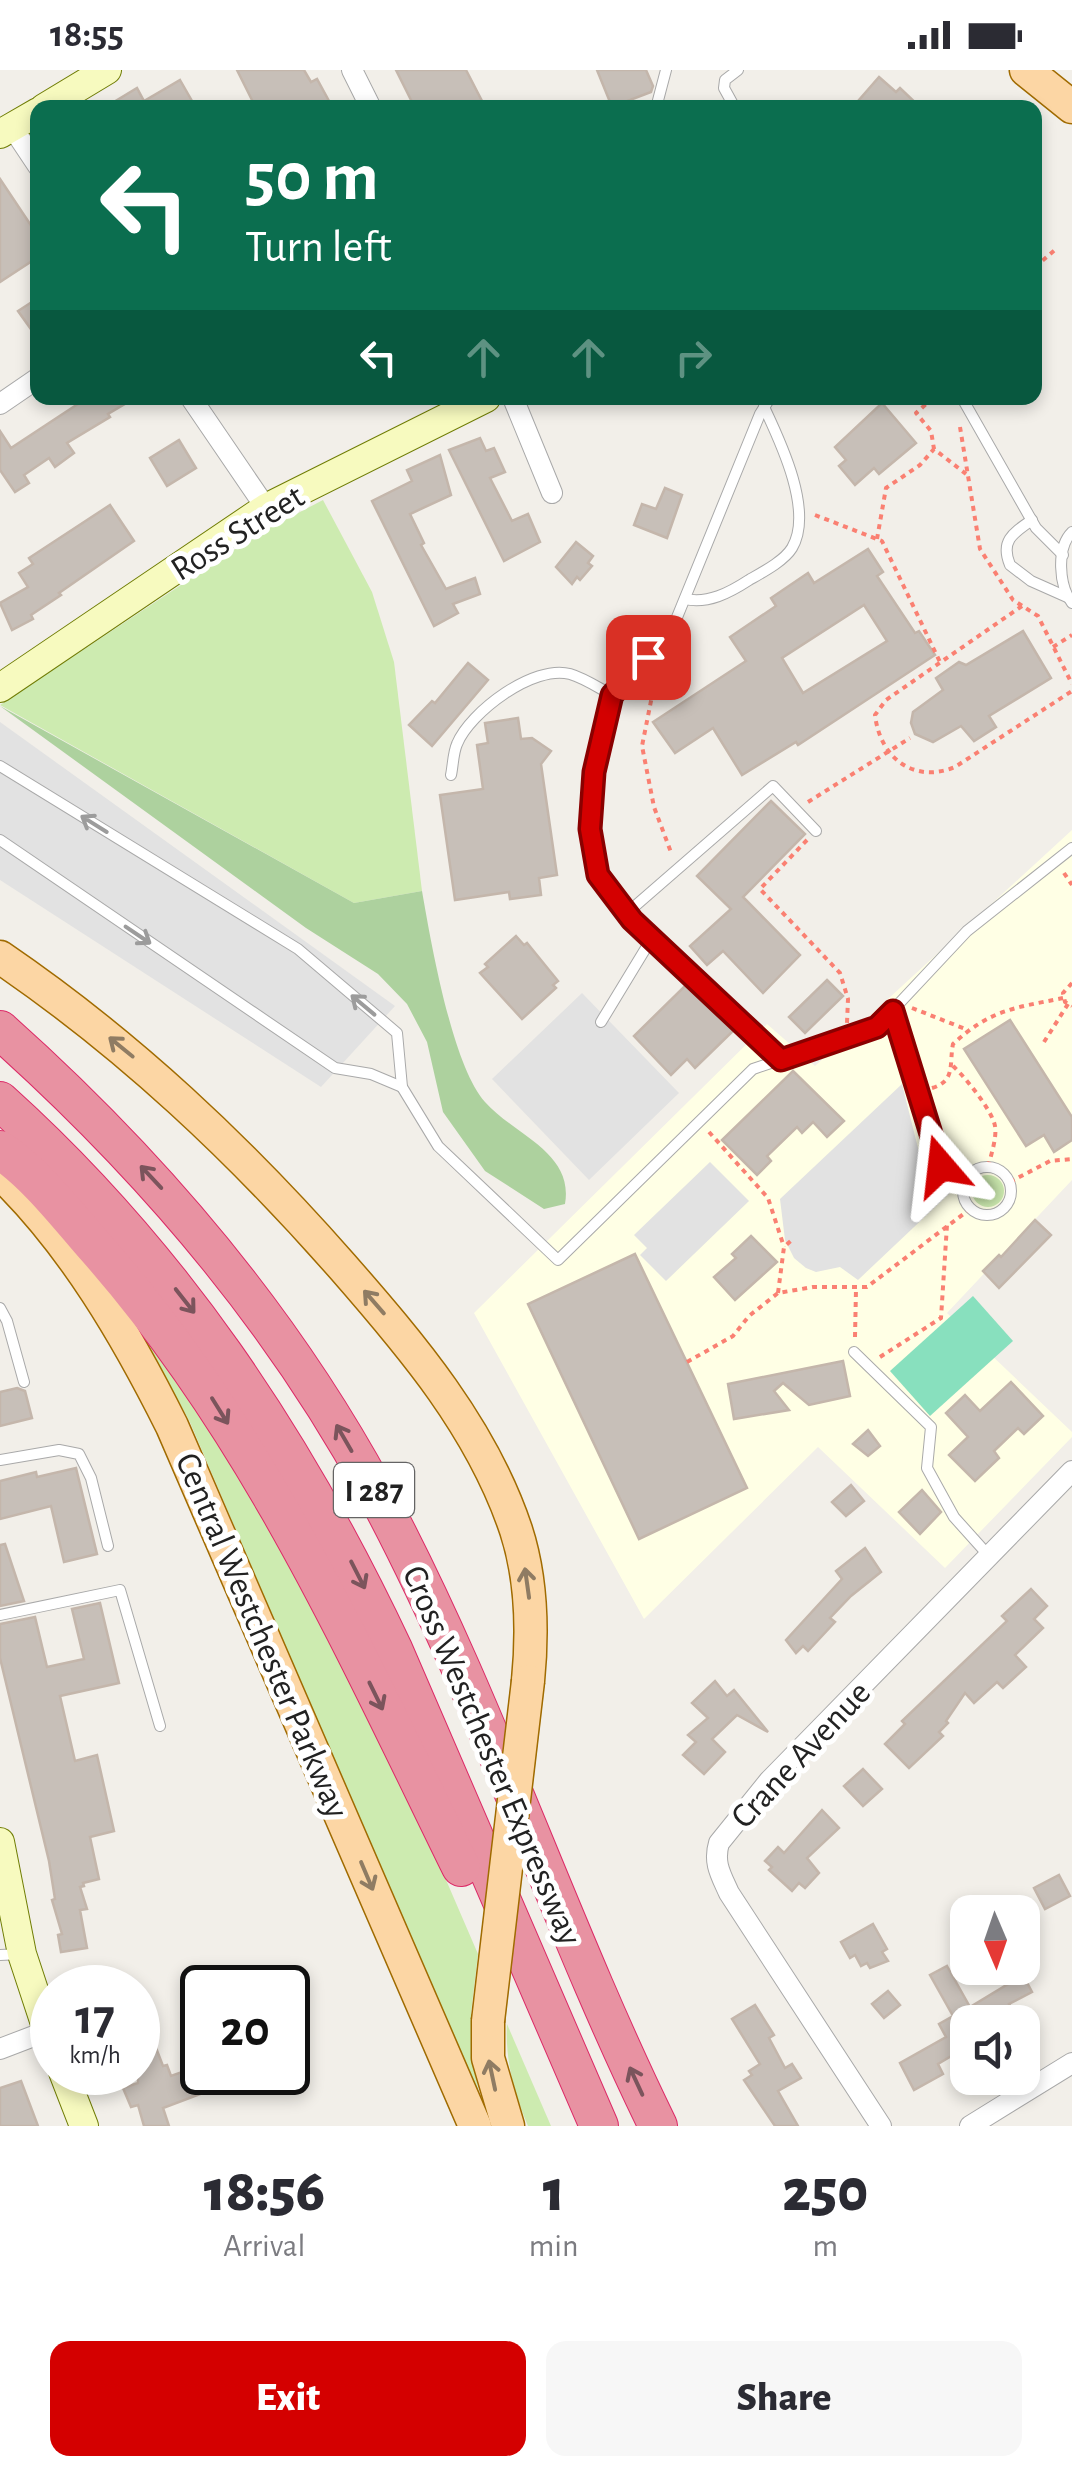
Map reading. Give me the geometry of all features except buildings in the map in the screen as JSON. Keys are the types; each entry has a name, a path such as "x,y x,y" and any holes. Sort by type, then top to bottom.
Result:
{"highway":[{"name":"Cross Westchester Expressway","path":"0,1030 102,1126 204,1238 284,1344 336,1424 374,1490 433,1610 577,1951 658,2126"},
{"name":"Cross Westchester Expressway","path":"0,1101 64,1163 162,1271 250,1389 290,1452 361,1581 393,1649 599,2126"},
{"path":"0,1150 66,1214 122,1278 204,1384 321,1583 465,1875 569,2056"}],"main road":[{"path":"1026,70 1072,106"},
{"path":"0,957 90,1022 204,1119 282,1197 407,1342 449,1398 488,1462 517,1534 531,1610 528,1680 488,2021 488,2058 508,2126"},
{"name":"Central Westchester Parkway","path":"0,1174 90,1284 172,1426 475,2126"}],"street":[{"path":"352,70 367,100"},
{"path":"55,100 88,75"},
{"path":"30,117 6,131 30,157"},
{"path":"0,404 30,383"},
{"path":"195,405 266,508"},
{"name":"Ross Street","path":"0,688 266,508 472,405"},
{"path":"515,405 552,493"},
{"name":"Crane Avenue","path":"881,2126 729,1893 716,1863 719,1843 768,1781 1072,1471"},
{"path":"0,1842 11,1955 30,1995"},
{"path":"0,2048 30,2042"},
{"path":"970,2126 1072,2062"},
{"path":"72,2095 84,2126"}],"lane":[{"path":"658,100 666,70"},
{"path":"731,100 724,88 725,80 738,70"},
{"path":"766,405 672,632 612,695 594,772 590,829 598,875 627,913 781,1060"},
{"path":"685,599 703,602 767,570 792,548 798,508 768,405"},
{"path":"966,405 1032,520 1063,555"},
{"path":"1032,520 1010,536 1006,546 1010,565 1070,600"},
{"path":"1070,600 1064,588 1063,555 1065,540 1072,532"},
{"path":"451,776 457,743 482,712 521,682 548,672 570,674 612,695"},
{"path":"0,766 298,949 397,1033 402,1086 438,1146 558,1260 753,1069 877,1027 967,931 1072,848"},
{"path":"627,913 773,786 816,831"},
{"path":"0,840 335,1068 371,1074 402,1086"},
{"path":"601,1022 652,938"},
{"path":"896,1007 941,1166 966,1180"},
{"path":"988,1166 1000,1170 1010,1182 1010,1199 1002,1210 986,1216 970,1209 962,1194 975,1169 988,1166"},
{"path":"0,1308 24,1382"},
{"path":"854,1352 931,1428 927,1468 954,1517 989,1556"},
{"path":"0,1460 59,1450 79,1454 91,1478 108,1546"},
{"path":"0,1615 120,1590 160,1726"}],"path":[{"path":"1042,260 1056,248"},
{"path":"926,405 916,414 930,431 934,449 968,475"},
{"path":"877,539 886,488 920,465 934,449"},
{"path":"798,508 882,541 940,662"},
{"path":"1022,606 902,686 876,715 877,730 888,752 909,770 941,773 1072,691"},
{"path":"1053,647 1072,635"},
{"path":"648,657 658,673 644,733 646,776 667,843 680,867"},
{"path":"795,808 910,738"},
{"path":"816,831 760,889 840,973 848,999 846,1038"},
{"path":"1044,1042 1070,1006 1063,998 1064,989 1072,983"},
{"path":"918,1092 942,1085 952,1066 953,1044 995,1012 1063,998"},
{"path":"896,1007 968,1030"},
{"path":"952,1066 994,1122 988,1166"},
{"path":"699,1122 768,1198 784,1247 778,1294"},
{"path":"1010,1182 1050,1162 1072,1159"},
{"path":"687,1362 720,1346 778,1294 867,1286 970,1209"},
{"path":"867,1364 941,1318 948,1225"},
{"path":"784,1247 794,1239"},
{"path":"854,1352 856,1289"}],"shaded area":[{"path":"0,722 395,1006 321,1087 0,880"},
{"path":"1072,830 1072,1180 947,1313 1072,1432 1072,1437 945,1568 818,1447 644,1619 474,1313 767,1024 815,1066"},
{"path":"582,993 679,1093 589,1180 492,1079"},
{"path":"902,1084 921,1160 950,1193 858,1280 840,1267 816,1272 806,1268 794,1258 785,1240 780,1199"},
{"path":"710,1162 749,1201 666,1281 640,1255 647,1248 634,1235"}],"green space":[{"path":"323,500 372,592 394,662 422,891 354,903 0,705 258,534"},
{"path":"0,706 354,903 422,891 444,1002 462,1061 485,1102 551,1158 565,1186 565,1204 544,1209 485,1171 443,1112 427,1042 407,1004 378,974 306,928"},
{"path":"988,1175 999,1180 1004,1191 999,1202 988,1207 977,1202 972,1191 977,1180"},
{"path":"973,1296 1013,1341 930,1416 890,1371"},
{"path":"120,1298 222,1433 396,1764 478,1954 471,2013 472,2057 481,2104 189,1420"},
{"path":"507,2024 551,2126 528,2126 512,2076"}],"route":[{"path":"648,657 612,695 594,772 590,829 598,875 632,920 781,1060 877,1027 893,1011 941,1166"}]}
